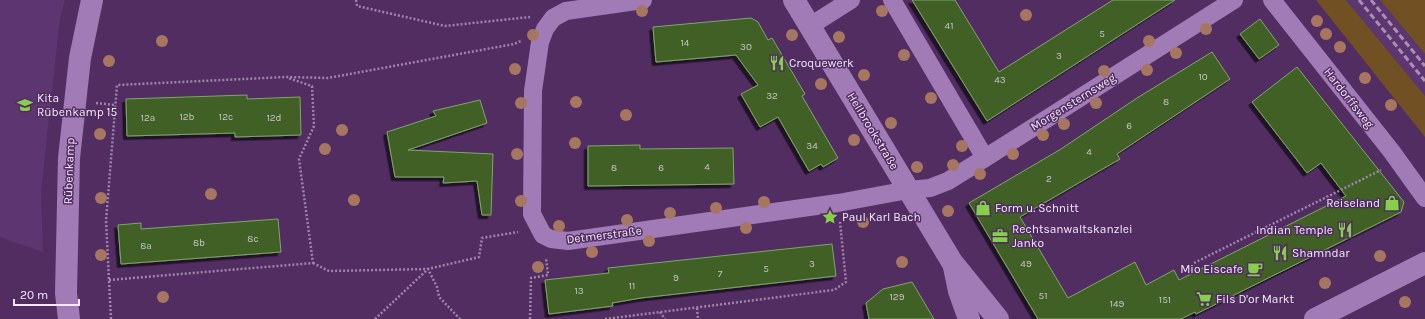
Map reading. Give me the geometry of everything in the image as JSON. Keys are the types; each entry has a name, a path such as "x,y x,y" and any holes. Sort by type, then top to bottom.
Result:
{"street":[{"name":"Rübenkamp","path":"68,319 66,293 69,158 80,58 92,0"},
{"path":"541,232 532,214 533,91 540,42 545,29 559,14 575,8 643,0"},
{"name":"Hellbrookstraße","path":"794,0 952,262 998,319"},
{"path":"810,26 851,0"},
{"path":"892,0 985,158"},
{"name":"Morgensternsweg","path":"908,190 930,188 948,181 1234,0"},
{"name":"Hardorffsweg","path":"1272,0 1392,152 1425,198"},
{"name":"Detmerstraße","path":"541,232 551,239 568,241 838,203 908,190"},
{"name":"Hellbrookstraße","path":"952,262 959,291 969,319"},
{"path":"1315,319 1425,263"}],"path":[{"path":"356,0 357,6 445,26 559,14"},
{"path":"111,319 106,220 117,85 286,77 328,78 514,44 545,29"},
{"path":"286,77 312,86 314,126 300,159 313,263"},
{"path":"90,102 115,105"},
{"path":"1194,263 1366,177"},
{"path":"605,319 834,290 846,282 838,203"},
{"path":"109,280 313,263 329,271 428,269 479,257 482,238 541,232 548,275 531,278 530,319"},
{"path":"374,319 428,269"},
{"path":"428,269 437,287 439,297 460,319"},
{"path":"697,308 698,319"},
{"path":"660,312 666,319"}],"shaded area":[{"name":"Kita Rübenkamp 15","path":"0,0 65,0 60,18 41,192 43,252 0,237"},
{"path":"1316,0 1346,0 1425,96 1425,137"},
{"path":"1346,0 1380,0 1425,54 1425,96"},
{"path":"1380,0 1425,0 1425,54"}],"building":[{"path":"912,0 955,0 999,72 1113,0 1175,0 987,121"},
{"path":"751,18 758,22 768,40 772,38 805,94 802,96 838,158 823,167 821,164 809,171 778,117 760,127 741,94 758,85 736,55 656,62 653,27"},
{"path":"1260,19 1279,45 1259,59 1240,34"},
{"path":"1212,52 1230,79 1117,154 1120,159 1020,217 1068,298 1135,262 1146,285 1174,270 1179,280 1346,196 1321,163 1307,173 1252,102 1297,67 1404,202 1401,212 1196,314 1195,312 1181,319 1038,319 969,203 1061,149 1137,98"},
{"path":"247,95 247,99 300,97 301,135 235,137 235,133 127,136 126,99"},
{"path":"480,100 487,123 408,150 493,154 491,215 482,215 477,181 443,183 444,177 395,177 387,132 436,116 433,111"},
{"path":"640,145 640,149 733,148 734,184 588,186 588,146"},
{"path":"278,219 281,252 121,264 118,225 141,223 141,229"},
{"path":"832,244 836,276 641,298 612,303 613,306 549,314 545,280 609,273 608,268"},
{"path":"912,282 934,319 869,319 866,303 883,289"}],"railway":[{"path":"1359,0 1425,81"},
{"path":"1371,0 1425,66"}],"place":[{"name":"Croquewerk","path":"777,63"},
{"name":"Kita Rübenkamp 15","path":"25,105"},
{"name":"Reiseland","path":"1392,203"},
{"name":"Form u. Schnitt","path":"983,208"},
{"name":"Paul Karl Bach","path":"830,217"},
{"name":"Indian Temple","path":"1345,230"},
{"name":"Rechtsanwaltskanzlei Janko","path":"1000,236"},
{"name":"Shamndar","path":"1280,253"},
{"name":"Mio Eiscafe","path":"1255,269"},
{"name":"Fils D'or Markt","path":"1204,299"}]}
